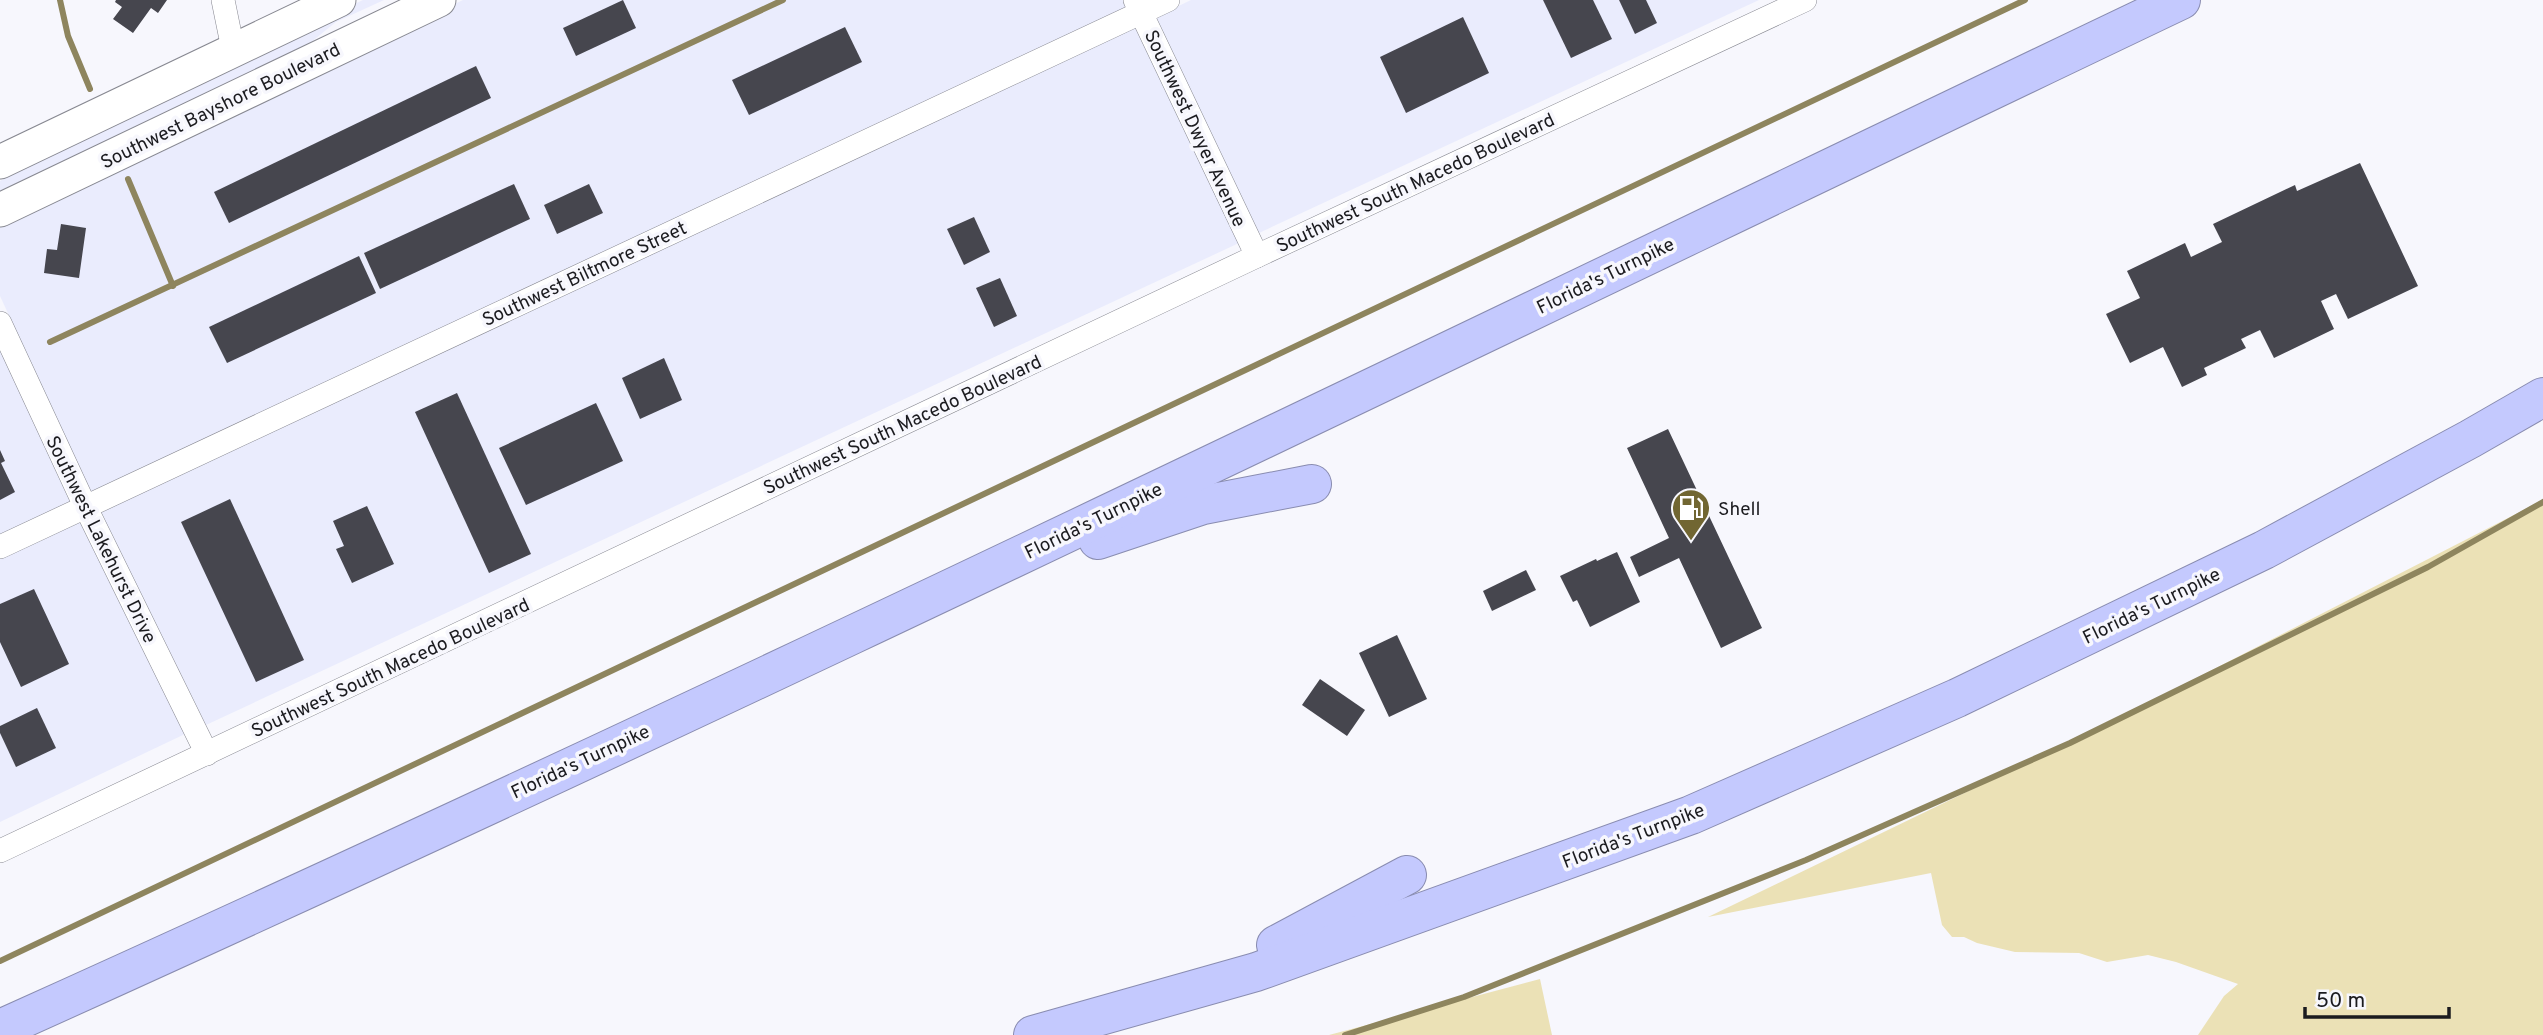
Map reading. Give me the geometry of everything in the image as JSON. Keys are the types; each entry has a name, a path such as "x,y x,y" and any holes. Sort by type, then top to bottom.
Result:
{"highway":[{"name":"Florida's Turnpike","path":"0,1029 230,925 907,609 2181,0"},
{"name":"Florida's Turnpike","path":"1033,1035 1256,972 1703,810 1957,698 2264,550 2543,397"},
{"path":"907,609 981,592 1097,540 1203,505 1312,484"},
{"path":"1133,1008 1266,950 1407,875"}],"main road":[{"path":"0,162 339,0"},
{"path":"311,61 316,50 341,31 408,0"},
{"name":"Southwest Bayshore Boulevard","path":"0,210 439,0"}],"street":[{"path":"223,0 233,49"},
{"name":"Southwest Biltmore Street","path":"0,547 1138,6 1168,0"},
{"name":"Southwest South Macedo Boulevard","path":"0,851 1257,256 1805,0"},
{"name":"Southwest Dwyer Avenue","path":"1138,6 1257,256"},
{"name":"Southwest Lakehurst Drive","path":"0,323 85,506 207,754"}],"shaded area":[{"path":"363,0 384,0 336,22 305,47 0,199 0,181 283,37"},
{"path":"463,0 1123,0 1127,8 91,493 0,296 0,221"},
{"path":"1191,0 1759,0 1259,233 1156,17"},
{"path":"1136,26 1239,243 206,725 100,511"},
{"path":"0,350 71,502 0,536"},
{"path":"2543,500 2543,1035 2198,1035 2224,996 2238,984 2148,955 2107,962 2079,953 2015,952 1964,937 1952,937 1942,925 1931,873 1708,917 2107,724"},
{"path":"80,520 185,734 0,822 0,558"},
{"path":"1540,979 1552,1035 1329,1035"}],"building":[{"path":"116,0 167,0 158,13 151,8 133,33 113,19 122,7"},
{"path":"623,0 636,28 576,56 563,28"},
{"path":"1543,0 1593,0 1612,39 1571,58"},
{"path":"1619,0 1646,0 1657,23 1635,34"},
{"path":"1463,17 1489,73 1406,113 1380,57"},
{"path":"845,27 862,62 749,115 732,80"},
{"path":"476,66 491,98 229,223 214,192"},
{"path":"2360,163 2418,286 2348,319 2336,294 2321,301 2334,329 2274,358 2260,330 2241,339 2246,348 2204,368 2207,375 2182,387 2163,347 2130,363 2106,314 2140,298 2127,271 2185,243 2191,257 2222,242 2213,224 2295,185 2297,191"},
{"path":"514,184 530,219 380,289 364,253"},
{"path":"589,184 603,213 557,234 544,205"},
{"path":"974,217 990,252 964,265 947,229"},
{"path":"61,224 86,228 79,278 44,273 47,249 57,250"},
{"path":"359,256 376,293 227,363 209,327"},
{"path":"1000,278 1017,316 994,327 976,288"},
{"path":"664,358 682,400 640,419 622,378"},
{"path":"457,393 531,554 489,573 415,412"},
{"path":"596,403 623,461 526,505 499,448"},
{"name":"Shell","path":"1668,429 1762,628 1721,648 1679,558 1639,577 1630,557 1669,538 1627,448"},
{"path":"0,450 5,461 1,463 15,492 0,500"},
{"path":"230,499 304,660 256,682 181,522"},
{"path":"367,506 394,564 352,583 336,549 344,546 333,521"},
{"path":"1617,552 1640,602 1590,627 1577,600 1573,602 1560,576"},
{"path":"1526,570 1536,590 1492,611 1483,591"},
{"path":"34,589 69,664 21,687 0,642 0,604"},
{"path":"1397,635 1427,699 1389,717 1359,653"},
{"path":"1320,679 1365,710 1347,736 1302,705"},
{"path":"37,708 56,748 16,767 0,733 0,726"}],"waterway":[{"path":"60,0 68,36 90,89"},
{"path":"50,342 783,0"},
{"path":"0,961 2025,0"},
{"path":"128,179 173,286"},
{"path":"1345,1035 1464,997 1806,860 2070,743 2428,567 2543,502"}],"place":[{"name":"Shell","path":"1691,542"}]}
